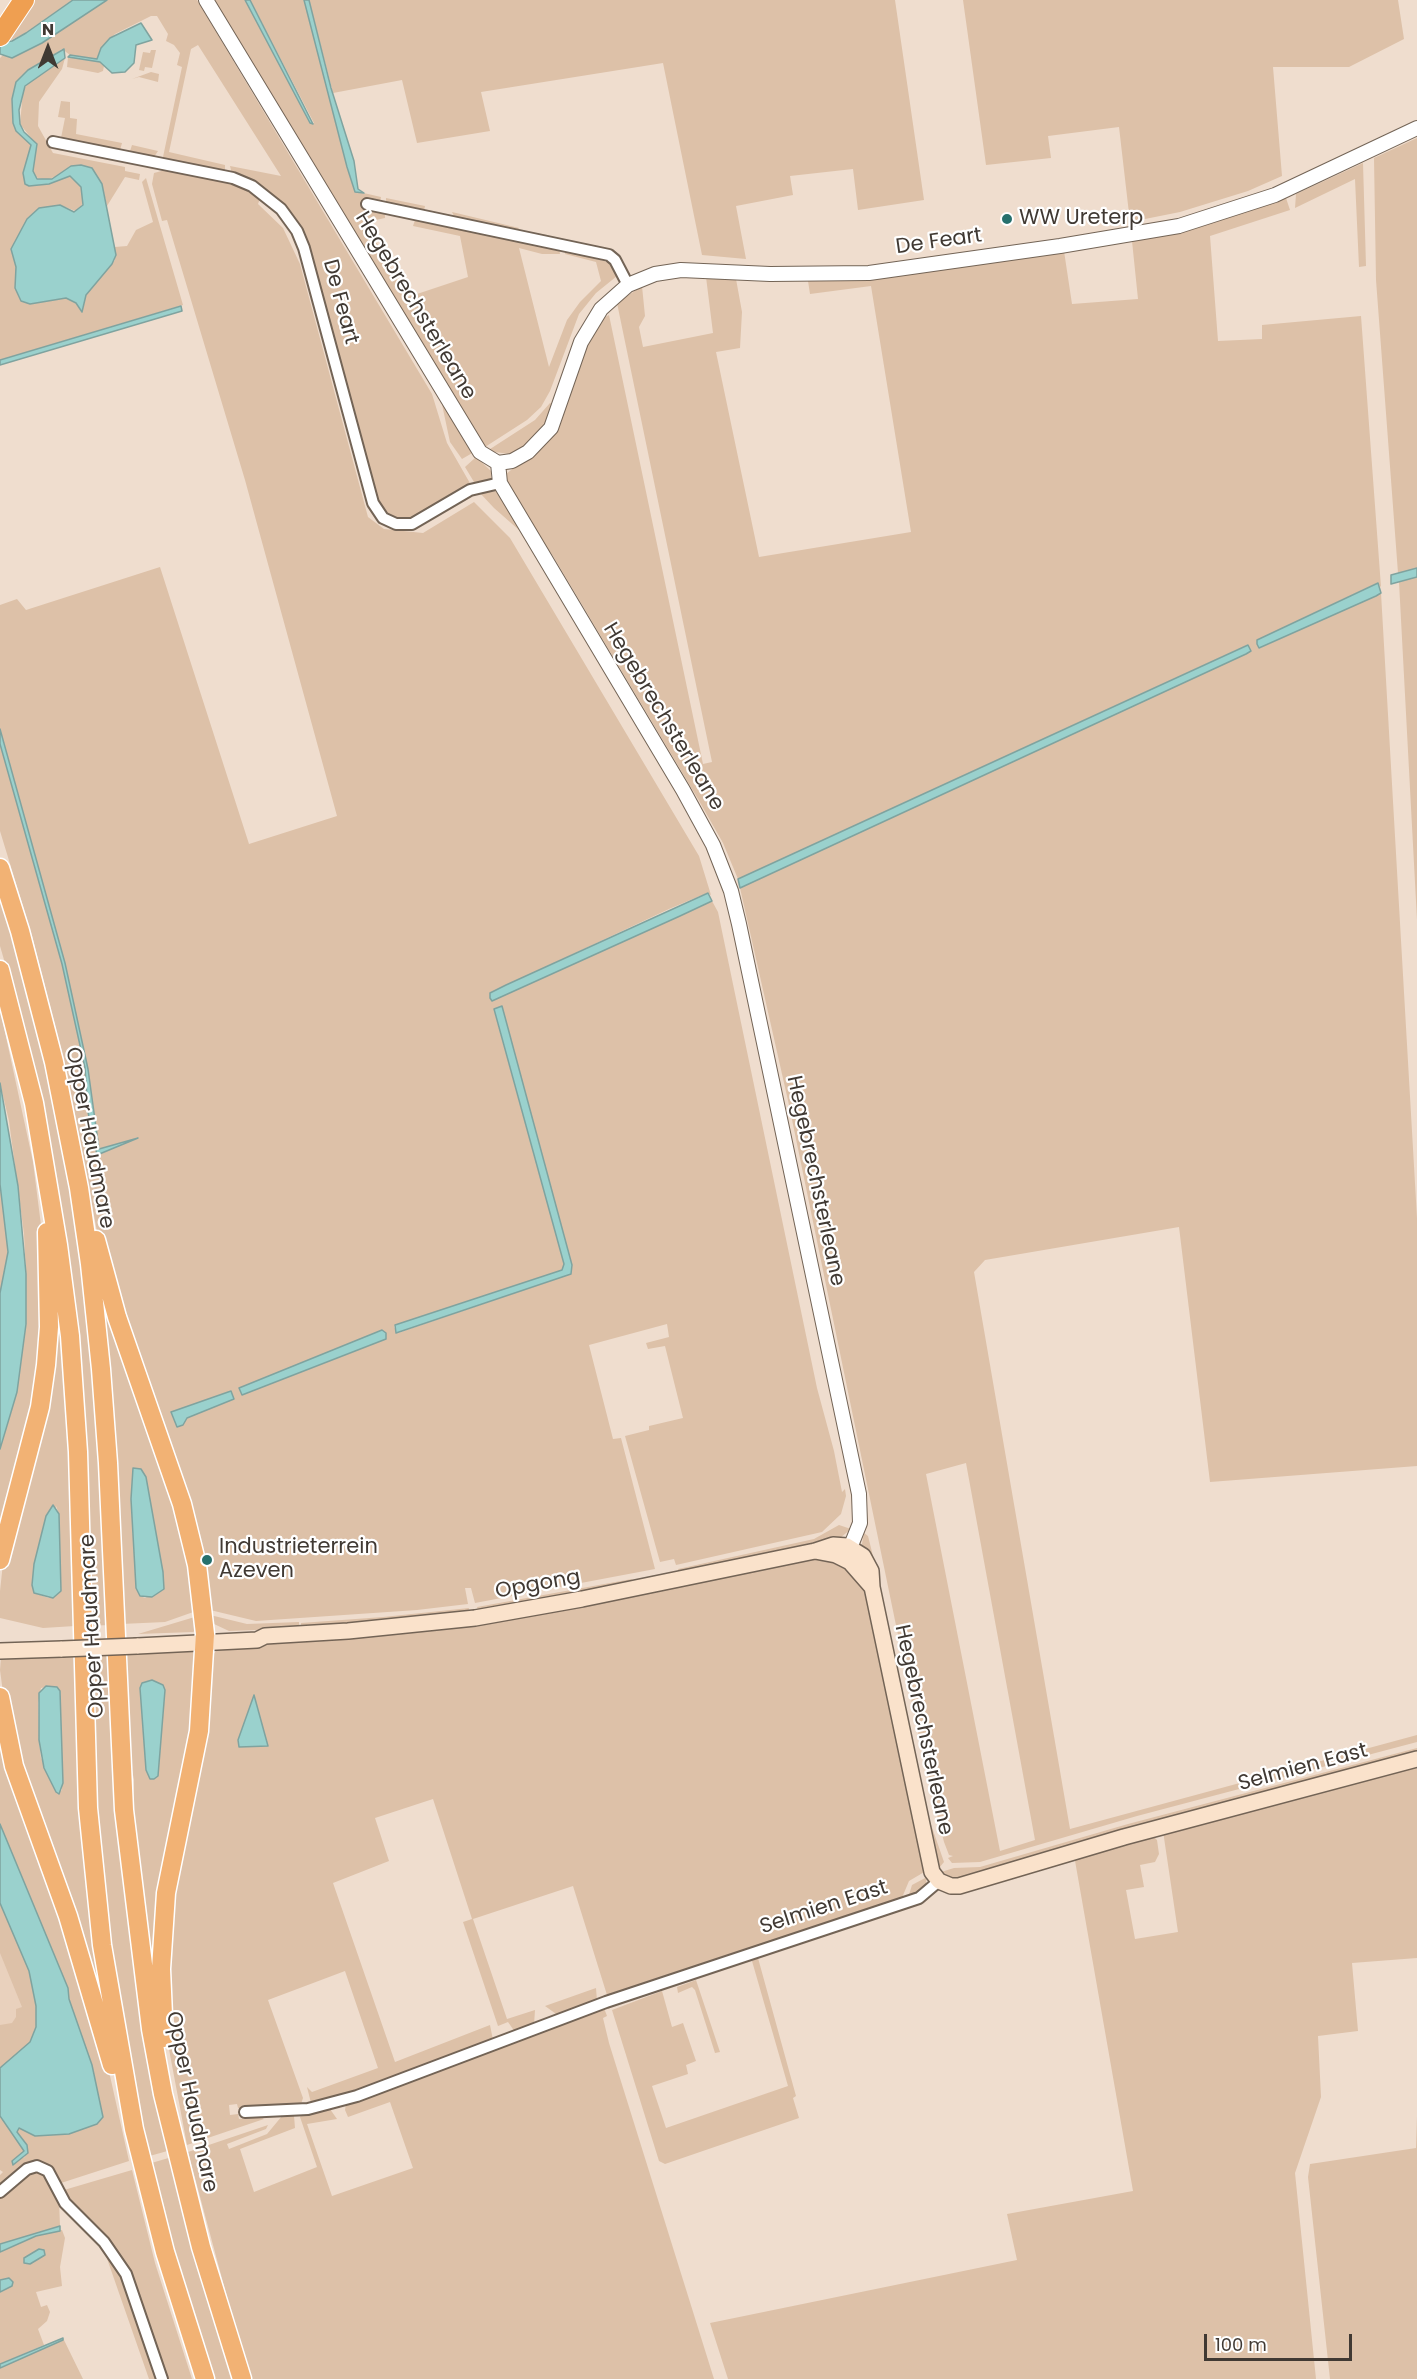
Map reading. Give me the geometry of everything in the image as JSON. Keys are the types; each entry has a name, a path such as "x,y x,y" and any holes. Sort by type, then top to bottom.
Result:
{"highway":[{"path":"0,36 24,0"},
{"name":"Opper Haudmare","path":"0,868 20,931 54,1062 91,1238 101,1369 130,1865 151,2029 172,2133 201,2247 242,2379"},
{"path":"0,970 34,1103 48,1180 52,1247 46,1365 40,1407 0,1560"},
{"path":"91,1238 192,1540 205,1639 199,1731 170,1867 163,1922 161,2008 172,2133"},
{"name":"Opper Haudmare","path":"52,1247 70,1335 78,1452 88,1808 102,1945 134,2129 165,2252 205,2379"},
{"path":"0,1697 14,1766 68,1916 111,2062 134,2129"}],"main road":[{"name":"Opgong","path":"62,1644 205,1639 257,1640 265,1636 348,1631 475,1618 571,1601 815,1551 833,1545 848,1553"},
{"name":"Hegebrechsterleane","path":"848,1553 868,1563 928,1857 932,1872 939,1881"},
{"path":"0,1641 62,1644"},
{"path":"0,1651 62,1644"},
{"name":"Selmien East","path":"939,1881 959,1886 1124,1837 1417,1760"}],"street":[{"name":"Hegebrechsterleane","path":"206,0 480,452 498,463 500,483 689,800 713,845 731,891 859,1494 860,1518 848,1553"},
{"name":"De Feart","path":"498,463 521,457 545,437 555,420 588,327 607,302 628,285 655,274 681,270 770,274 869,273 1179,226 1275,195 1417,128"},
{"name":"De Feart","path":"53,142 233,178 252,186 281,209 297,231 304,248 374,503 383,518 396,524 412,524 470,490 500,483"},
{"path":"367,204 609,255 615,260 628,285"},
{"name":"Selmien East","path":"245,2112 308,2109 357,2096 606,2002 919,1899 939,1881"},
{"path":"0,2192 27,2169 37,2166 48,2171 65,2204 104,2242 126,2274 162,2379"}],"shaded area":[{"path":"35,0 73,0 26,33 9,41"},
{"path":"107,0 197,0 432,394 447,443 471,485 419,517 401,522 386,516 377,503 310,255 276,199 252,181 232,174 230,166 281,176 198,45 191,49 169,152 225,165 225,170 224,172 164,160 182,67 177,65 180,53 174,45 166,41 168,34 157,16 151,16 115,34 100,50 97,59 70,55 62,49 21,76 12,99 13,123 21,136 31,145 23,173 25,184 40,185 70,176 81,187 84,201 78,212 60,205 39,208 27,219 11,249 16,267 18,296 21,301 26,303 66,298 76,303 82,312 86,295 115,260 115,247 127,246 136,230 153,222 142,182 146,178 183,305 0,360 0,58 5,53 12,57 42,43"},
{"path":"214,0 245,0 310,123 314,123 250,0 304,0 355,191 381,197 380,202 364,201 363,207 384,212 385,216 385,218 371,221 369,229 461,392 408,297 468,277 460,236 413,226 415,220 559,248 560,254 542,254 519,248 549,367 567,320 580,302 601,281 596,262 565,254 566,250 611,263 617,276 596,293 579,314 550,391 541,407 527,420 485,447 454,402"},
{"path":"309,0 895,0 924,200 858,210 853,169 790,176 793,195 736,206 746,259 702,255 663,63 481,92 490,131 417,143 402,80 333,93"},
{"path":"963,0 1398,0 1404,39 1349,67 1273,67 1282,176 1248,191 1180,212 1130,222 1119,127 1048,136 1051,158 986,165"},
{"path":"151,50 156,50 152,68 145,67 144,71 139,70 143,52 150,53"},
{"path":"68,57 100,62 104,66 103,71 98,73 67,67"},
{"path":"65,58 62,69 39,102 38,126 53,153 125,167 125,171 140,174 139,180 125,177 107,206 102,184 81,165 71,166 58,176 45,180 35,177 33,171 31,138 20,124 23,91 29,81"},
{"path":"151,72 159,74 158,82 139,77 132,79"},
{"path":"61,101 70,102 70,118 77,119 76,134 122,143 120,150 61,138 65,118 58,117"},
{"path":"1417,138 1417,568 1398,573 1376,280 1374,158"},
{"path":"132,145 158,151 154,157 126,152 130,151"},
{"path":"1363,163 1366,266 1359,267 1355,179 1295,208 1296,194"},
{"path":"169,169 231,181 261,196 258,204 283,228 300,264 368,517 384,529 423,533 474,502 510,538 699,856 711,895 707,893 669,909 490,993 492,1001 712,901 718,912 817,1388 834,1451 842,1492 845,1489 846,1496 841,1514 822,1532 676,1565 674,1559 660,1562 625,1436 649,1430 649,1426 683,1418 665,1346 648,1349 646,1343 669,1337 667,1324 589,1345 613,1439 621,1438 655,1569 475,1603 471,1588 465,1588 468,1604 417,1610 256,1621 210,1610 99,1242 67,1072 32,936 0,831 0,744 62,964 85,1068 88,1112 97,1154 100,1154 137,1138 99,1150 88,1069 65,963 0,729 0,605 17,599 26,610 160,567 249,844 337,816 245,480 167,220 162,221 152,184 154,173","holes":["502,1006 572,1265 571,1274 398,1333 395,1325 562,1270 564,1264 494,1010","382,1330 386,1333 386,1339 242,1395 239,1388","231,1391 234,1399 187,1418 177,1426 171,1413"]},
{"path":"386,198 425,206 424,211 386,203"},
{"path":"1286,198 1290,210 1210,236 1218,341 1262,339 1262,325 1361,316 1381,587 1377,583 1257,640 1257,644 1260,648 1381,593 1417,1218 1417,1466 1210,1482 1179,1227 985,1260 974,1272 1070,1829 1417,1735 1417,1742 1137,1816 980,1862 952,1863 948,1858 953,1856 949,1855 944,1842 927,1776 789,1105 740,888 1251,651 1248,645 1243,647 738,879 723,843 698,799 553,556 531,526 506,482 505,475 553,435 561,421 589,337 600,320 609,315 703,764 712,762 617,303 642,286 645,316 639,327 643,347 713,333 706,277 736,279 742,312 740,348 716,352 759,557 911,532 871,286 810,294 808,281 1064,251 1072,304 1138,299 1132,241 1200,227","holes":["966,1463 1035,1840 1000,1851 926,1474"]},
{"path":"452,212 519,228 516,232 456,220"},
{"path":"440,395 474,452 462,459 450,442"},
{"path":"550,403 553,404 551,416 527,444 510,454 487,451 535,420"},
{"path":"476,457 491,471 491,479 474,482 465,467"},
{"path":"497,491 521,529 519,530 494,508 479,492"},
{"path":"1417,577 1417,920 1399,582"},
{"path":"0,888 28,983 71,1179 94,1351 109,1625 88,1626 83,1454 12,987 0,946"},
{"path":"0,1009 33,1162 44,1249 43,1365 0,1538 0,1449 17,1392 26,1324 26,1274 24,1234 9,1121 0,1083"},
{"path":"0,1184 8,1252 0,1293"},
{"path":"53,1249 71,1444 69,1491 70,1524 75,1545 75,1626 43,1628 0,1618 3,1563 21,1490","holes":["56,1506 59,1514 61,1591 49,1598 34,1593"]},
{"path":"99,1262 179,1505 199,1610 165,1622 121,1624","holes":["146,1477 164,1588 145,1598 140,1596 136,1588 131,1499"]},
{"path":"839,1525 851,1529 840,1538 678,1572 678,1569 814,1539"},
{"path":"864,1533 868,1536 873,1556 926,1810 944,1862 939,1868 862,1544"},
{"path":"825,1558 851,1568 867,1594 926,1871 909,1881 901,1900 612,1996 607,1995 573,1886 473,1919 507,2019 535,2010 534,2025 515,2032 508,2022 498,2026 463,1922 472,1919 433,1799 375,1818 389,1861 333,1883 395,2062 490,2025 493,2040 354,2092 311,2103 307,2087 312,2092 378,2068 345,1971 268,2000 303,2098 301,2104 238,2108 237,2104 229,2105 230,2115 238,2114 239,2119 260,2116 264,2119 187,2145 165,2028 165,1930 210,1658 216,1651 226,1646 285,1642 794,1559","holes":["254,1696 268,1746 239,1747 238,1740"]},
{"path":"632,1579 629,1584 478,1610 477,1607"},
{"path":"469,1608 468,1613 301,1628 301,1623"},
{"path":"210,1615 247,1624 299,1622 299,1626 229,1631 214,1624"},
{"path":"198,1616 197,1630 193,1632 138,1634"},
{"path":"194,1648 200,1652 157,2007 132,1832 134,1780 126,1738 123,1653","holes":["140,1689 165,1691 158,1776 154,1779 146,1770"]},
{"path":"89,1654 111,1654 171,2150 146,2157 118,2008 99,1867"},
{"path":"76,1655 115,2054 8,1730 0,1670 1,1658","holes":["52,1686 60,1691 62,1791 41,1758 38,1703 41,1688"]},
{"path":"0,1719 104,2049 129,2161 61,2183 49,2166 36,2161 25,2165 0,2187 0,2175 3,2172 0,2170 0,2116 23,2148 23,2153 12,2161 25,2157 27,2145 17,2132 19,2128 35,2136 69,2134 103,2117 92,2065 69,1999 68,1988 0,1824"},
{"path":"1417,1748 1417,1756 958,1880 941,1872 954,1868 980,1867 1128,1824"},
{"path":"1417,1764 1417,1958 1352,1963 1358,2031 1318,2036 1321,2097 1295,2173 1316,2379 728,2379 710,2323 1017,2260 1007,2214 1133,2191 1074,1855 1152,1835 1157,1840 1159,1854 1155,1862 1140,1865 1144,1887 1126,1890 1135,1939 1178,1932 1163,1831"},
{"path":"927,1877 925,1889 908,1898 912,1885"},
{"path":"0,1885 48,2015 0,2034"},
{"path":"0,1903 29,1971 36,2006 36,2027 30,2042 0,2068 0,2025 12,2023 16,2017 16,2009 22,2007 0,1953"},
{"path":"758,1958 796,2096 793,2098 799,2118 665,2164 659,2161 612,2010 662,1991 672,2027 683,2023 696,2061 686,2065 688,2074 652,2086 666,2128 788,2086 752,1961"},
{"path":"696,1980 720,2052 715,2053 695,1990 692,1987 678,1993 677,1987"},
{"path":"596,1988 597,2001 559,2016 545,2006"},
{"path":"604,2008 607,2016 603,2018 609,2043 714,2379 249,2379 188,2152 268,2125 266,2129 227,2144 229,2149 267,2134 282,2116 294,2116 295,2128 240,2149 254,2192 317,2167 300,2117 302,2113 330,2109 337,2119 307,2124 332,2196 413,2168 390,2102 348,2117 345,2110 346,2104"},
{"path":"1417,2116 1417,2379 1330,2379 1308,2177 1310,2164 1416,2148"},
{"path":"172,2157 235,2379 210,2379 148,2164"},
{"path":"132,2170 155,2263 192,2379 166,2379 134,2281 120,2256 71,2202 64,2190"},
{"path":"30,2171 42,2171 59,2201 60,2226 0,2244 0,2196"},
{"path":"62,2230 65,2238 60,2267 62,2286 36,2292 41,2307 47,2305 50,2312 47,2321 38,2329 44,2345 0,2364 0,2252 36,2236"},
{"path":"104,2250 116,2264 128,2291 158,2379 149,2379"},
{"path":"63,2338 83,2379 0,2379 0,2368"}],"water":[{"path":"73,0 107,0 42,43 12,58 0,54 0,43 12,41 26,33"},
{"path":"245,0 250,0 313,124 310,123"},
{"path":"304,0 309,0 331,88 354,161 358,189 364,193 355,192 347,167"},
{"path":"141,23 152,40 136,45 134,63 125,72 112,73 100,62 68,57 70,55 97,59 101,48 110,38"},
{"path":"64,49 65,58 25,86 19,110 20,124 24,132 37,144 33,171 37,179 52,179 71,166 81,165 92,168 102,184 116,255 112,264 86,295 82,312 76,303 66,298 30,304 21,301 15,288 16,267 11,249 27,219 39,208 60,205 74,212 83,205 81,187 70,176 49,184 29,186 25,184 23,173 31,145 16,131 13,123 12,99 16,82 28,70"},
{"path":"181,306 182,311 0,365 0,360"},
{"path":"1417,568 1417,577 1391,584 1391,575"},
{"path":"1378,583 1381,593 1376,596 1259,648 1257,640"},
{"path":"1248,645 1251,651 1246,654 740,888 738,879"},
{"path":"0,729 65,963 88,1069 99,1149 138,1138 97,1155 88,1112 85,1068 62,964 0,744"},
{"path":"708,893 712,901 492,1001 490,998 490,993 506,985"},
{"path":"502,1006 572,1265 571,1274 396,1333 395,1325 562,1270 564,1264 494,1009"},
{"path":"0,1083 18,1186 26,1274 26,1324 17,1392 0,1449 0,1293 8,1252 0,1184"},
{"path":"382,1330 386,1333 386,1339 242,1395 239,1388"},
{"path":"231,1391 234,1399 187,1418 183,1425 177,1427 171,1412"},
{"path":"133,1468 141,1469 146,1477 163,1572 164,1589 152,1597 140,1596 136,1588 131,1499"},
{"path":"53,1505 59,1514 61,1591 53,1598 34,1593 32,1585 34,1564 46,1516"},
{"path":"152,1680 163,1685 165,1690 158,1776 150,1779 146,1770 140,1688 142,1683"},
{"path":"46,1686 57,1687 60,1691 63,1783 59,1794 44,1768 39,1740 39,1693"},
{"path":"254,1695 268,1746 239,1747 238,1740"},
{"path":"0,1824 68,1988 69,1999 92,2065 103,2117 97,2124 69,2134 35,2136 19,2128 17,2132 27,2145 28,2153 13,2165 12,2161 24,2151 0,2116 0,2068 30,2042 36,2027 36,2006 29,1971 0,1903"},
{"path":"60,2226 60,2231 36,2236 0,2252 0,2244"},
{"path":"39,2249 44,2250 45,2255 30,2264 24,2263 24,2258"},
{"path":"9,2278 13,2282 12,2286 0,2292 0,2280"},
{"path":"63,2338 63,2340 0,2368 0,2364"}],"place":[{"name":"WW Ureterp","path":"1007,219"},
{"name":"Industrieterrein Azeven","path":"207,1560"}]}
